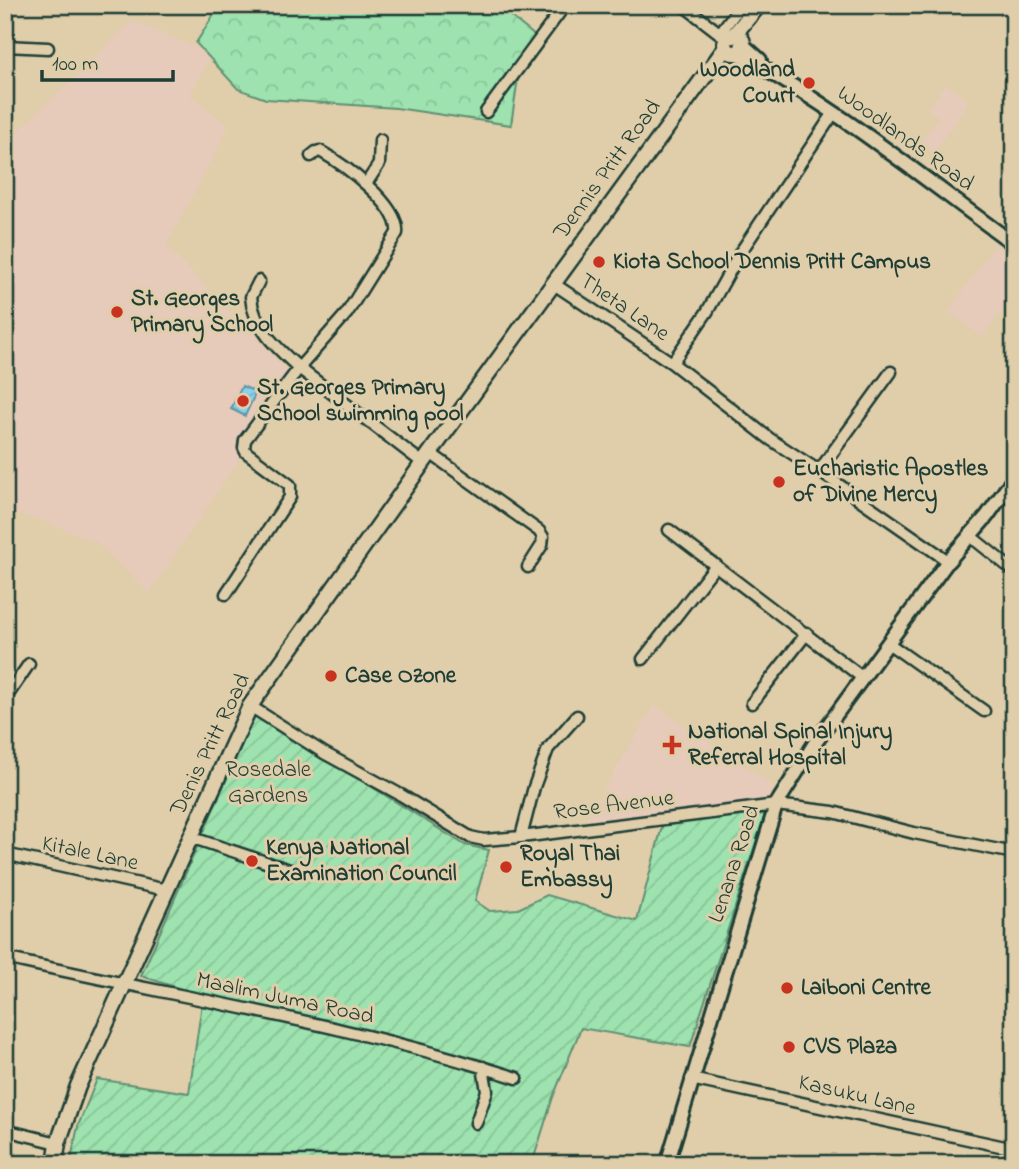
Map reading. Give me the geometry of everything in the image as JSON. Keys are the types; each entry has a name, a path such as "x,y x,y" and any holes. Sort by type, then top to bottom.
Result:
{"main road":[{"name":"Dennis Pritt Road","path":"554,284 699,82 732,43 751,7"},
{"name":"Denis Pritt Road","path":"55,1164 58,1143 78,1086 250,706 554,284"}],"street":[{"path":"486,112 565,5"},
{"path":"682,5 732,43"},
{"name":"Woodlands Road","path":"732,43 1014,244"},
{"path":"5,46 48,48"},
{"path":"671,363 707,312 740,253 833,114"},
{"path":"366,184 377,169 380,140"},
{"path":"226,594 290,497 290,485 246,452 246,440 299,368 347,313 397,233 396,218 388,211 380,196 320,152 311,156"},
{"path":"259,281 251,297 256,316 271,342 299,368 427,458 539,531 543,537 542,545 527,567"},
{"name":"Theta Lane","path":"554,284 671,363 781,447 820,471"},
{"path":"891,372 820,471 947,561"},
{"name":"Lenana Road","path":"667,1164 776,804 815,743 947,561 987,516 1014,478"},
{"path":"670,530 863,678"},
{"path":"969,535 1014,572"},
{"path":"643,659 716,565"},
{"path":"752,703 807,633"},
{"path":"888,643 984,711"},
{"path":"5,699 29,664"},
{"name":"Rose Avenue","path":"250,706 324,753 470,837 484,840 776,804 833,812 914,833 1014,853"},
{"path":"521,837 534,787 548,750 577,716"},
{"path":"190,837 296,872"},
{"name":"Kitale Lane","path":"5,854 166,890"},
{"name":"Maalim Juma Road","path":"5,958 306,1022 517,1078"},
{"path":"476,1123 487,1091 483,1067"},
{"name":"Kasuku Lane","path":"691,1079 1014,1149"},
{"path":"5,1130 58,1143"}],"shaded area":[{"name":"St. Georges Primary School","path":"133,21 211,54 190,95 229,126 166,246 294,378 149,593 95,541 36,518 5,512 5,144"},
{"path":"945,84 969,101 934,152 921,142 939,117 928,109"},
{"path":"995,245 1014,258 1014,294 983,337 948,312"},
{"name":"National Spinal Injury Referral Hospital","path":"654,705 774,786 766,802 586,820"}],"green space":[{"path":"220,5 497,5 541,41 518,78 511,125 396,108 266,99 238,89 196,43"},
{"name":"Rosedale Gardens","path":"255,714 465,845 489,850 475,901 490,911 518,909 547,895 637,921 663,823 765,814 690,1047 581,1028 553,1097 532,1164 70,1164 78,1126 97,1079 189,1093 203,996 141,976"}],"water":[{"name":"St. Georges Primary School swimming pool","path":"242,386 256,392 245,416 231,409"}],"place":[{"name":"Woodland Court","path":"809,83"},
{"name":"Kiota School Dennis Pritt Campus","path":"599,262"},
{"name":"St. Georges Primary School","path":"117,312"},
{"name":"St. Georges Primary School swimming pool","path":"243,401"},
{"name":"Eucharistic Apostles of Divine Mercy","path":"779,482"},
{"name":"Case Ozone","path":"331,676"},
{"name":"National Spinal Injury Referral Hospital","path":"672,745"},
{"name":"Kenya National Examination Council","path":"252,861"},
{"name":"Royal Thai Embassy","path":"506,867"},
{"name":"Laiboni Centre","path":"787,988"},
{"name":"CVS Plaza","path":"789,1047"}]}
